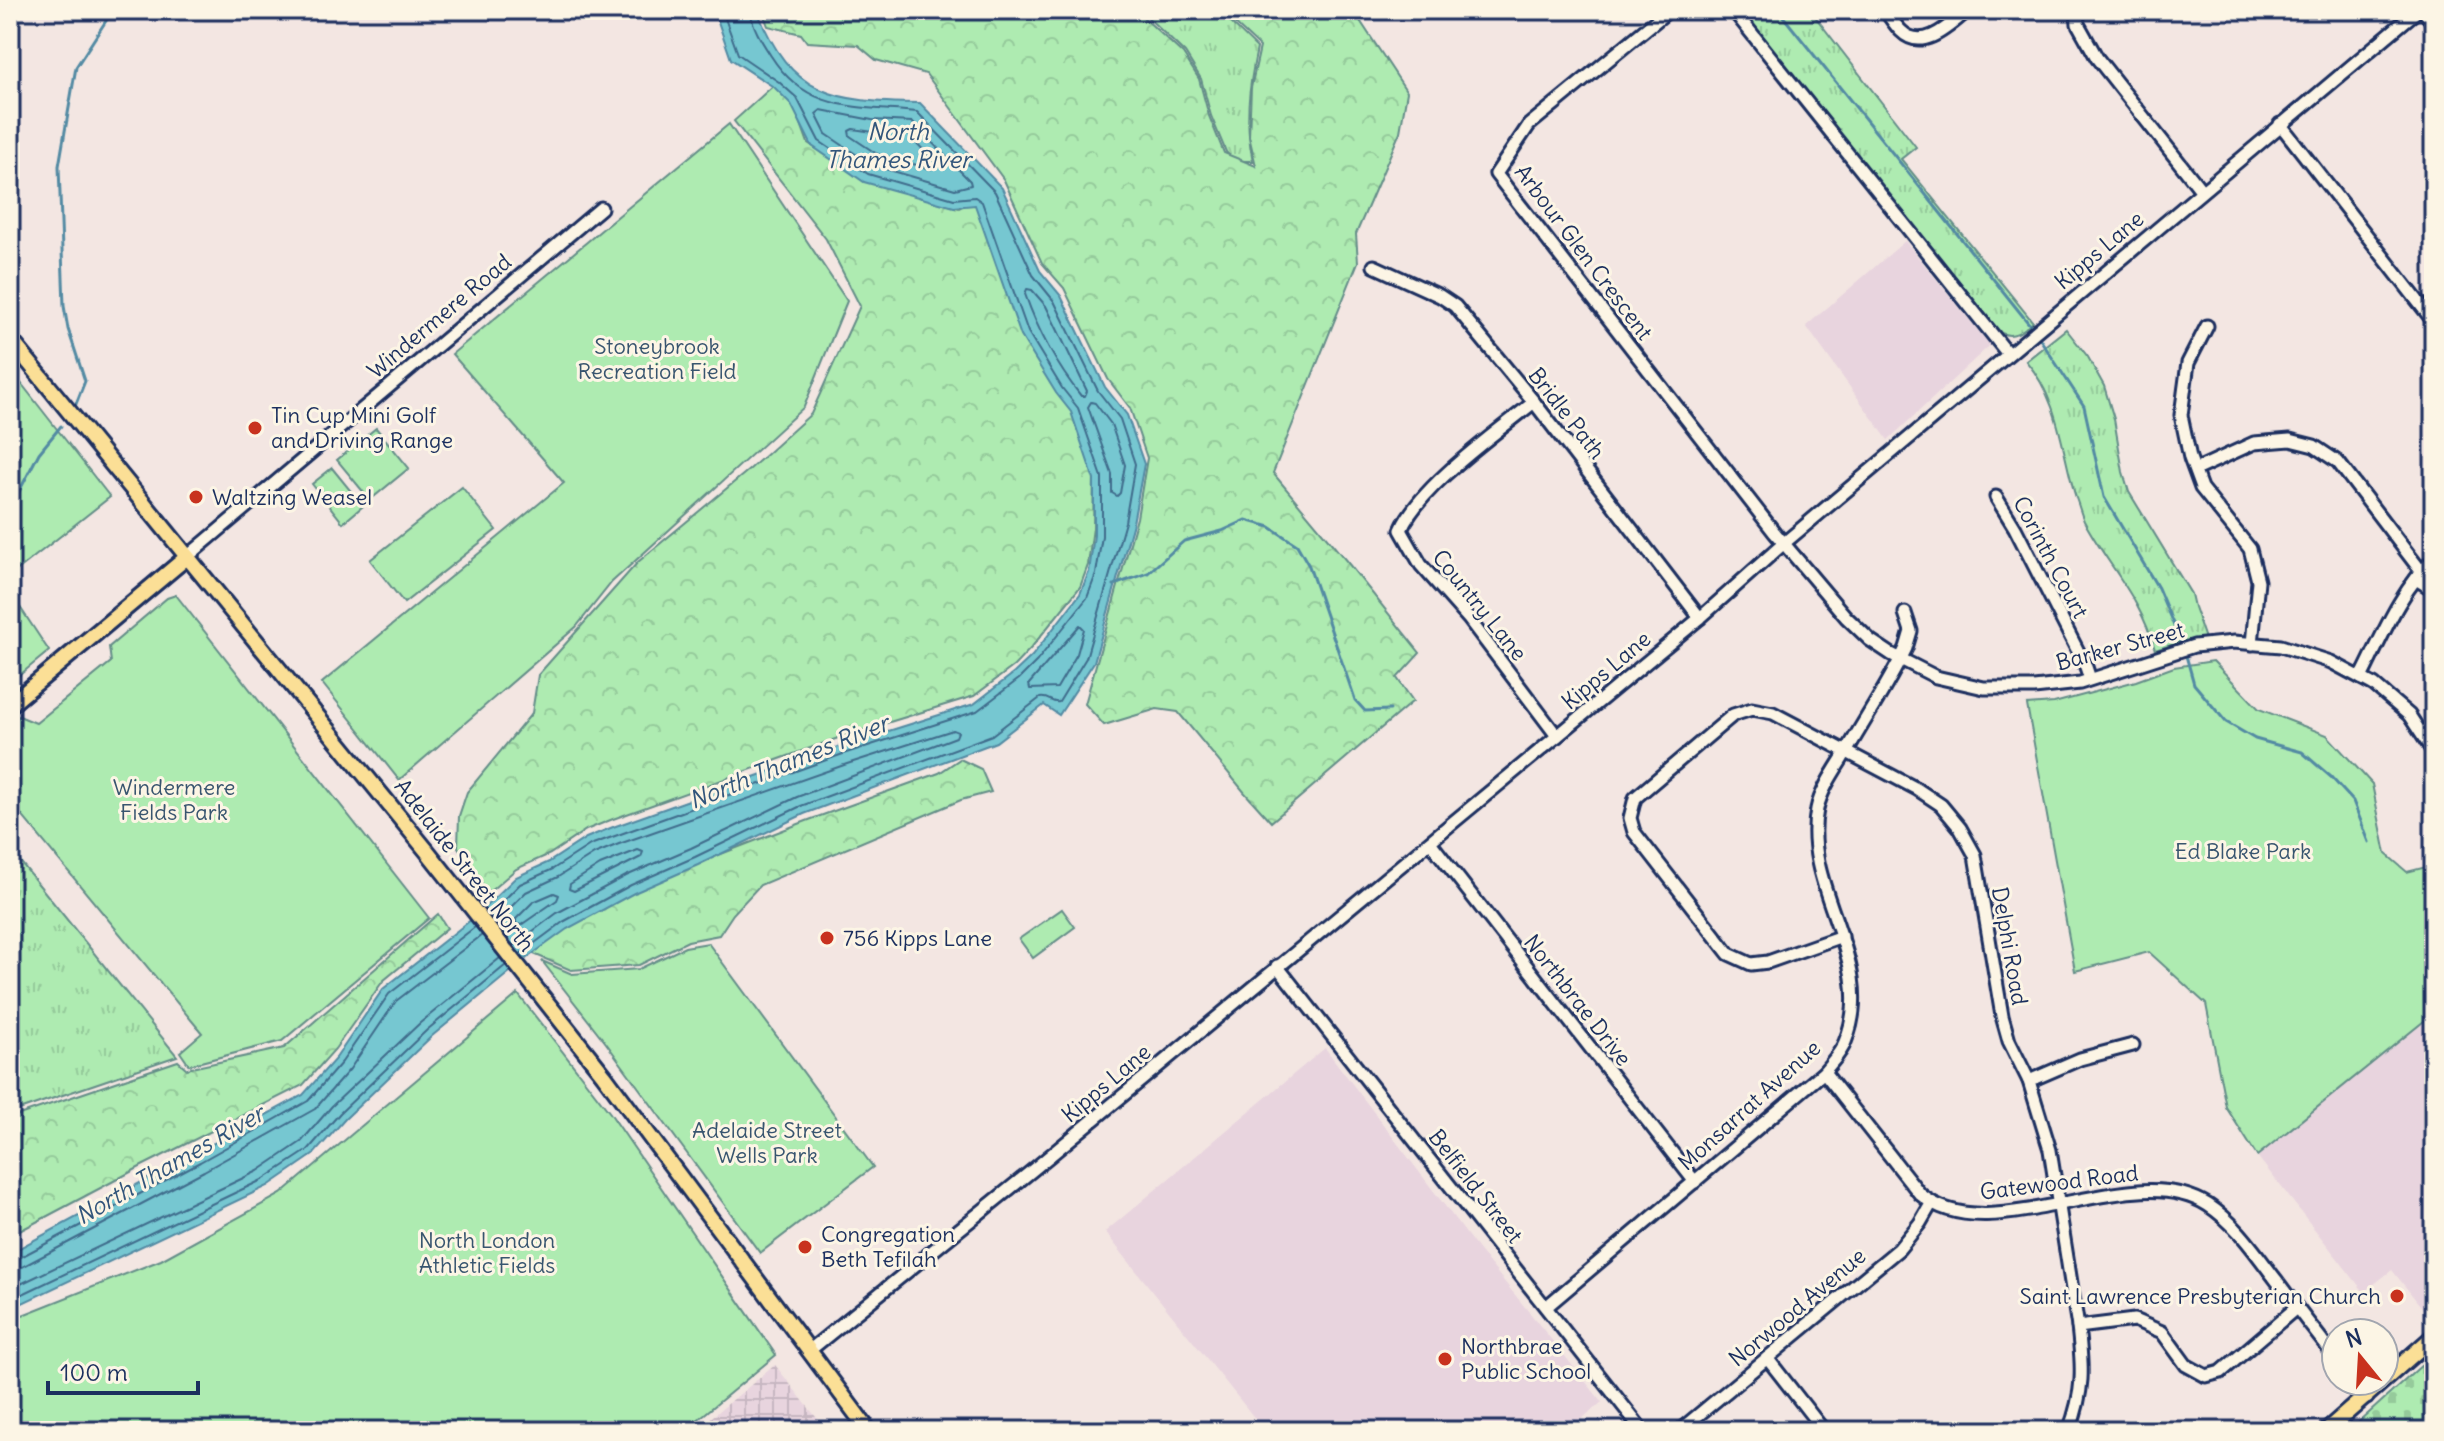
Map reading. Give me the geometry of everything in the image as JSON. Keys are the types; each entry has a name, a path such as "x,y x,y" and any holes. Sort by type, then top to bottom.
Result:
{"main road":[{"name":"Adelaide Street North","path":"10,339 604,1075 869,1431"},
{"name":"Windermere Road","path":"10,705 187,557"},
{"path":"2326,1431 2434,1336"}],"street":[{"name":"Arbour Glen Crescent","path":"1669,10 1529,125 1496,174 1783,544"},
{"path":"1733,10 2008,354"},
{"path":"1885,10 1903,33 1925,39 1941,32 1968,10"},
{"path":"2077,10 2078,24 2097,58 2201,190"},
{"name":"Kipps Lane","path":"810,1350 1034,1169 1700,618 2201,190 2420,10"},
{"path":"2420,10 2434,24"},
{"path":"2280,124 2434,322"},
{"name":"Windermere Road","path":"187,557 601,208"},
{"name":"Bridle Path","path":"1374,266 1451,302 1534,402 1700,618"},
{"path":"2207,326 2188,363 2181,415 2190,458 2201,488 2250,549 2258,581 2252,644"},
{"name":"Country Lane","path":"1534,402 1425,495 1407,515 1401,530 1421,565 1468,618 1557,736"},
{"path":"2195,470 2254,443 2290,440 2314,446 2338,462 2418,575 2434,590"},
{"name":"Corinth Court","path":"1996,497 2015,528 2090,679"},
{"name":"Barker Street","path":"1783,544 1870,640 1900,660 1936,677 1984,688 2034,688 2080,683 2190,647 2234,642 2281,646 2331,662 2374,685 2409,715 2434,753"},
{"path":"2361,678 2406,592 2434,559"},
{"name":"Monsarrat Avenue","path":"1546,1307 1824,1072 1845,1045 1855,1009 1853,974 1819,871 1813,841 1817,806 1900,660 1911,631 1905,613"},
{"name":"Delphi Road","path":"1842,936 1768,962 1751,964 1729,954 1634,832 1630,818 1635,798 1733,715 1752,709 1773,713 1917,789 1941,805 1960,828 1975,855 2002,1016 2009,1041 2029,1081 2050,1150 2083,1371 2080,1398 2069,1431"},
{"name":"Northbrae Drive","path":"1430,842 1695,1182"},
{"name":"Belfield Street","path":"1277,966 1643,1431"},
{"path":"2029,1081 2080,1059 2133,1045"},
{"path":"1824,1072 1931,1204"},
{"name":"Gatewood Road","path":"1931,1204 1975,1214 2009,1213 2121,1193 2158,1191 2183,1194 2208,1205 2240,1233 2320,1338"},
{"name":"Norwood Avenue","path":"1679,1431 1899,1249 1931,1204"},
{"path":"2078,1327 2134,1320 2162,1332 2186,1365 2206,1376 2221,1372 2296,1308"},
{"path":"1767,1358 1824,1431"}],"shaded area":[{"path":"1905,241 1990,345 1888,440 1806,326"},
{"path":"2434,1013 2434,1309 2428,1315 2392,1270 2364,1292 2257,1156"},
{"path":"1325,1048 1477,1248 1602,1402 1567,1431 1265,1431 1105,1232"},
{"path":"775,1365 827,1431 695,1431"}],"green space":[{"path":"762,10 1138,10 1183,54 1199,79 1224,153 1256,166 1249,136 1251,88 1260,47 1232,21 1226,10 1353,10 1407,92 1400,132 1356,234 1358,262 1273,473 1420,653 1397,678 1413,701 1271,822 1178,712 1157,709 1104,725 1085,704 1137,518 1147,458 1130,408 1108,379 1064,288 1042,263 1004,180 926,74 876,60 858,45 807,42 801,34 768,26"},
{"path":"1140,10 1224,10 1231,23 1257,48 1249,104 1253,161 1234,161 1226,152 1211,116 1201,79 1185,53"},
{"path":"1738,10 1810,10 1916,147 1901,159 2033,322 2014,334 2001,333"},
{"path":"775,84 792,99 808,143 862,179 959,208 975,199 1071,406 1094,473 1093,528 1088,565 1080,587 1031,648 1014,666 974,696 841,737 613,819 586,830 550,854 516,869 488,893 458,847 459,816 467,792 532,713 538,675 638,562 811,414 860,306 826,239 734,121"},
{"name":"Stoneybrook Recreation Field","path":"729,124 847,301 804,407 612,582 576,627 399,780 322,683 564,483 452,354"},
{"path":"2066,329 2088,357 2104,386 2129,492 2191,594 2205,639 2155,650 2133,598 2084,521 2053,409 2026,361"},
{"path":"10,369 110,497 10,576"},
{"path":"376,428 409,468 370,500 337,460"},
{"path":"332,468 363,506 343,523 312,484"},
{"path":"462,487 496,530 404,603 370,560"},
{"path":"10,592 49,651 10,683"},
{"name":"Windermere Fields Park","path":"176,595 429,918 282,1041 189,1065 180,1052 202,1033 10,801 10,724 19,716 36,723 111,662 109,647 167,598"},
{"name":"Ed Blake Park","path":"2213,661 2259,709 2327,735 2372,784 2386,854 2407,872 2434,865 2434,1013 2257,1156 2226,1107 2206,1004 2149,952 2075,971 2027,705 2054,703 2136,681 2174,667"},
{"path":"960,759 981,769 991,792 961,800 760,885 733,914 719,935 688,941 639,965 571,970 529,952 569,923 636,887 939,773"},
{"path":"10,849 177,1056 10,1113"},
{"path":"1062,909 1075,927 1033,958 1019,939"},
{"path":"438,914 447,928 383,981 335,1049 303,1085 10,1236 10,1118 178,1061 187,1069 284,1048"},
{"name":"Adelaide Street Wells Park","path":"708,943 873,1167 760,1253 542,961 572,974 639,969 685,947"},
{"name":"North London Athletic Fields","path":"518,994 610,1113 776,1355 684,1431 10,1431 10,1320 161,1260 281,1194"},
{"path":"2434,1354 2434,1431 2349,1431 2387,1397 2400,1397 2400,1385"}],"water":[{"name":"North Thames River","path":"714,10 757,10 770,39 785,61 819,89 863,100 920,103 1002,188 1040,271 1061,296 1105,387 1127,415 1144,464 1133,523 1094,662 1059,715 1044,705 996,742 804,814 634,893 567,929 432,1036 345,1119 313,1155 268,1186 10,1309 10,1253 303,1095 336,1058 383,989 477,915 516,877 549,862 586,838 613,827 841,746 974,704 1032,656 1080,594 1089,572 1094,535 1094,480 1071,412 1021,336 975,205 954,207 864,182 812,146 791,104 775,88 731,59"}],"waterway":[{"path":"74,409 85,381 64,306 59,166 76,67 113,10"},
{"path":"1778,10 2034,330"},
{"path":"2038,336 2084,406 2104,497 2158,588 2182,645"},
{"path":"10,509 39,453 61,426"},
{"path":"1114,585 1148,573 1184,541 1222,531 1246,520 1270,527 1297,545 1309,566 1355,700 1365,711 1390,710"},
{"path":"2185,652 2194,684 2226,722 2255,739 2302,752 2353,801 2369,842"}],"place":[{"name":"Tin Cup Mini Golf and Driving Range","path":"255,428"},
{"name":"Waltzing Weasel","path":"196,497"},
{"name":"756 Kipps Lane","path":"827,938"},
{"name":"Congregation Beth Tefilah","path":"805,1247"},
{"name":"Saint Lawrence Presbyterian Church","path":"2397,1296"},
{"name":"Northbrae Public School","path":"1445,1359"}]}
